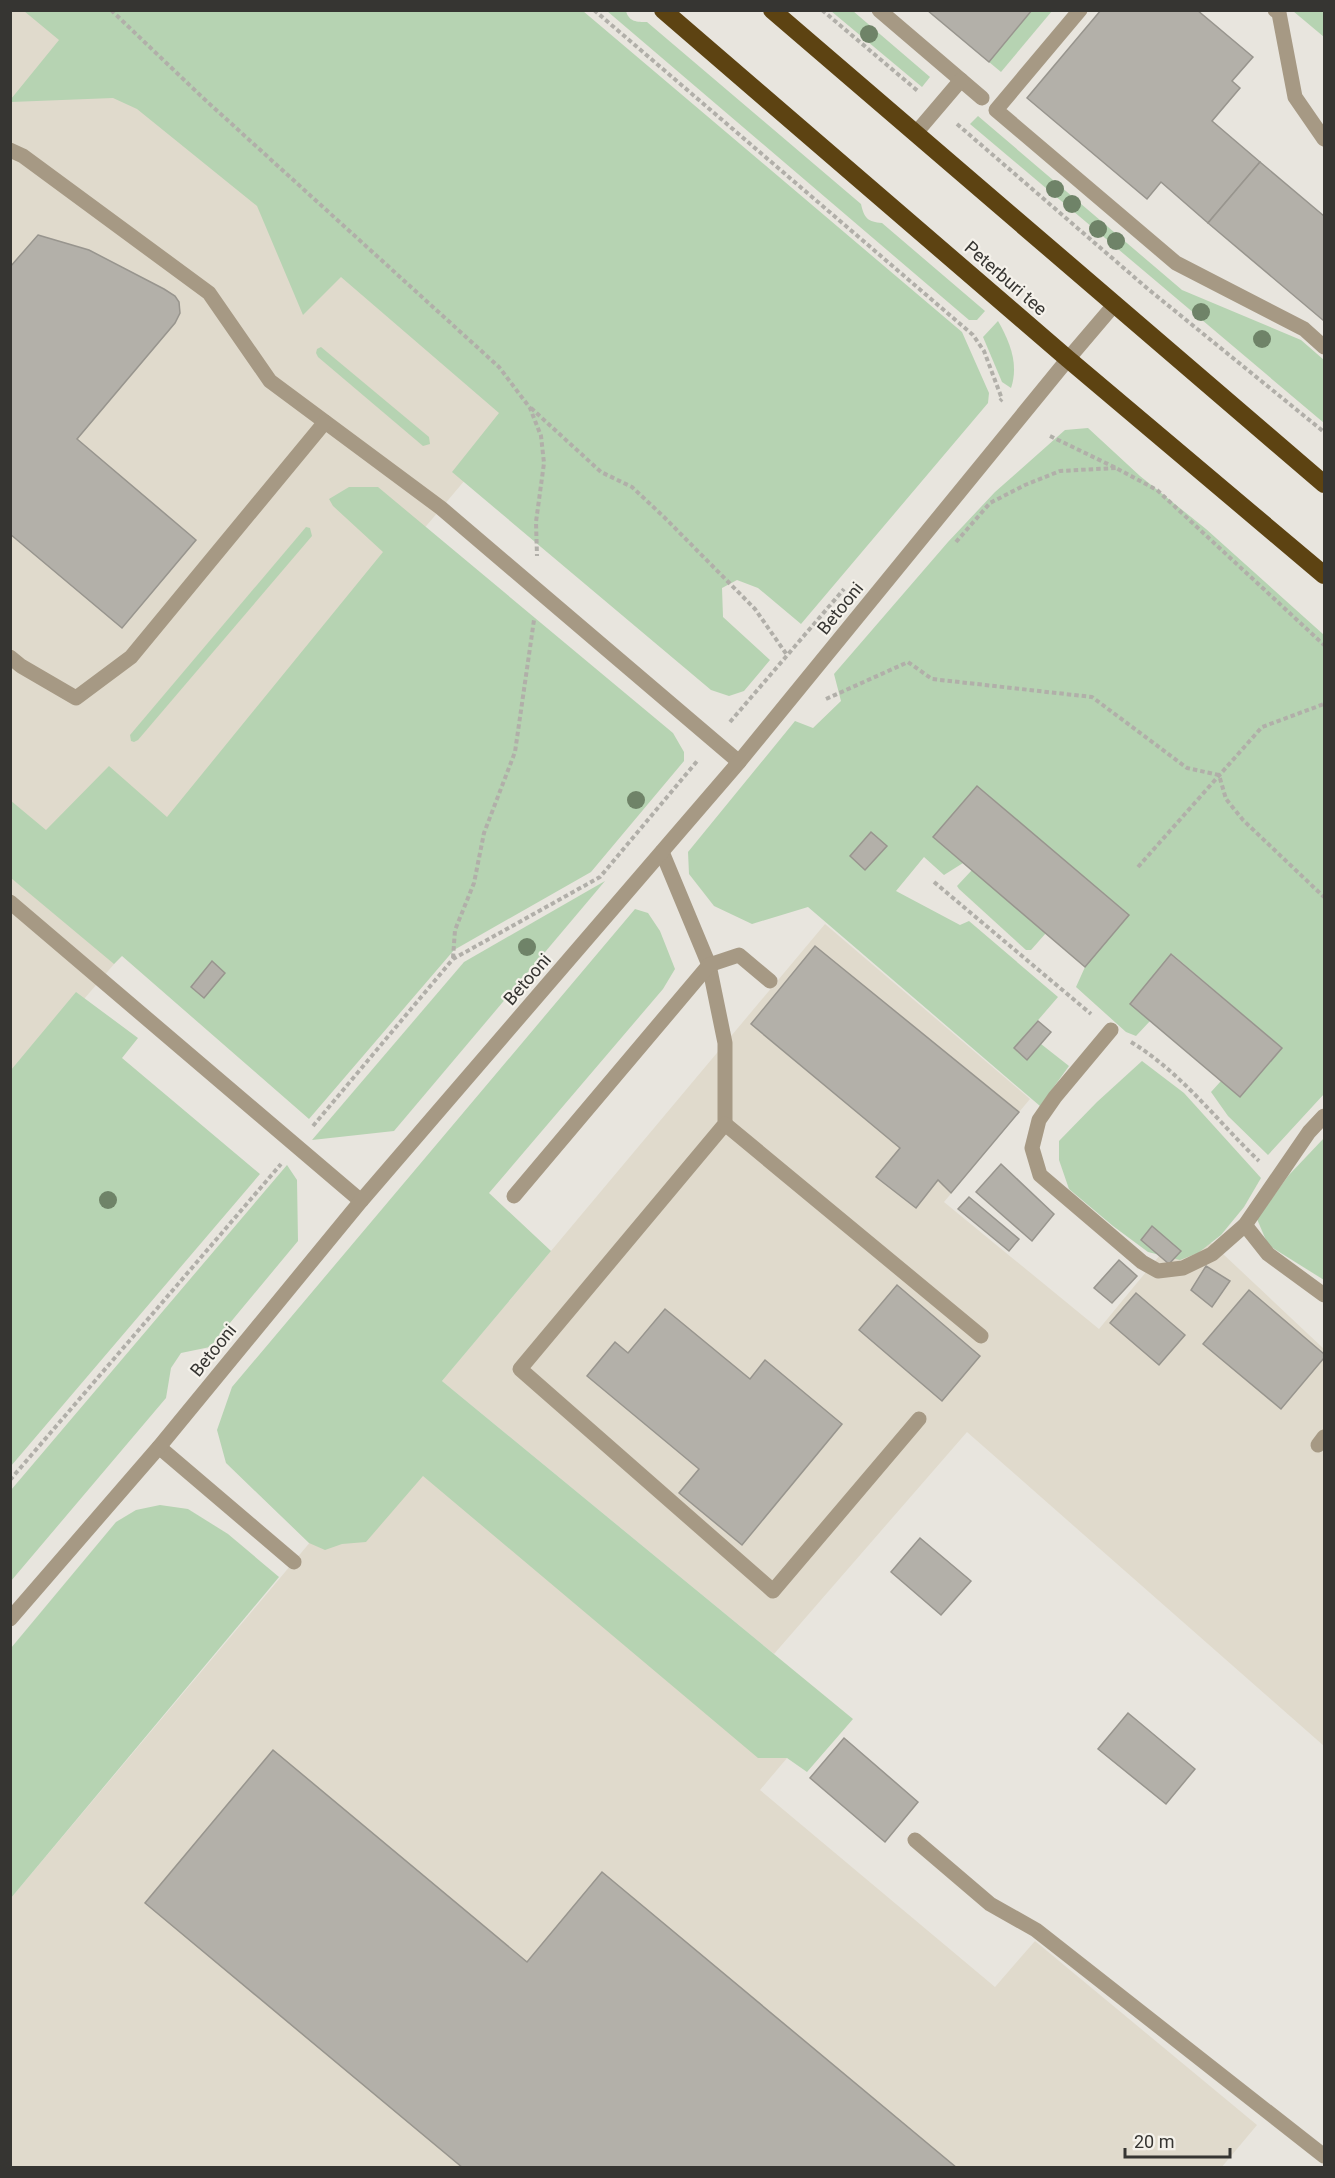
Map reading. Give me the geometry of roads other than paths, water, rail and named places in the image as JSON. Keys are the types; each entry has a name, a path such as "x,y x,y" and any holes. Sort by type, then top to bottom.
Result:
{"highway":[{"name":"Peterburi tee","path":"663,10 1068,359 1324,575"},
{"path":"772,10 1324,484"}],"street":[{"path":"879,10 982,98"},
{"path":"1080,10 996,110 1176,263 1304,329 1324,347"},
{"path":"1275,10 1279,13 1295,97 1324,139"},
{"path":"915,134 961,80"},
{"path":"10,150 23,156 209,293 270,381 441,508 739,762"},
{"name":"Betooni","path":"10,1619 159,1447 361,1201 739,762 1114,305"},
{"path":"10,657 76,699 131,657 325,422"},
{"path":"662,852 709,965 725,1043 725,1124 520,1370 773,1591 919,1419"},
{"path":"10,903 361,1201"},
{"path":"514,1196 709,965 739,955 770,981"},
{"path":"1111,1030 1055,1097 1039,1120 1032,1148 1040,1175 1142,1262 1158,1271 1183,1268 1212,1254 1245,1225 1309,1132 1324,1116"},
{"path":"725,1124 981,1336"},
{"path":"1245,1225 1268,1254 1324,1295"},
{"path":"159,1447 294,1562"},
{"path":"915,1840 990,1904 1036,1930 1324,2156"}]}
